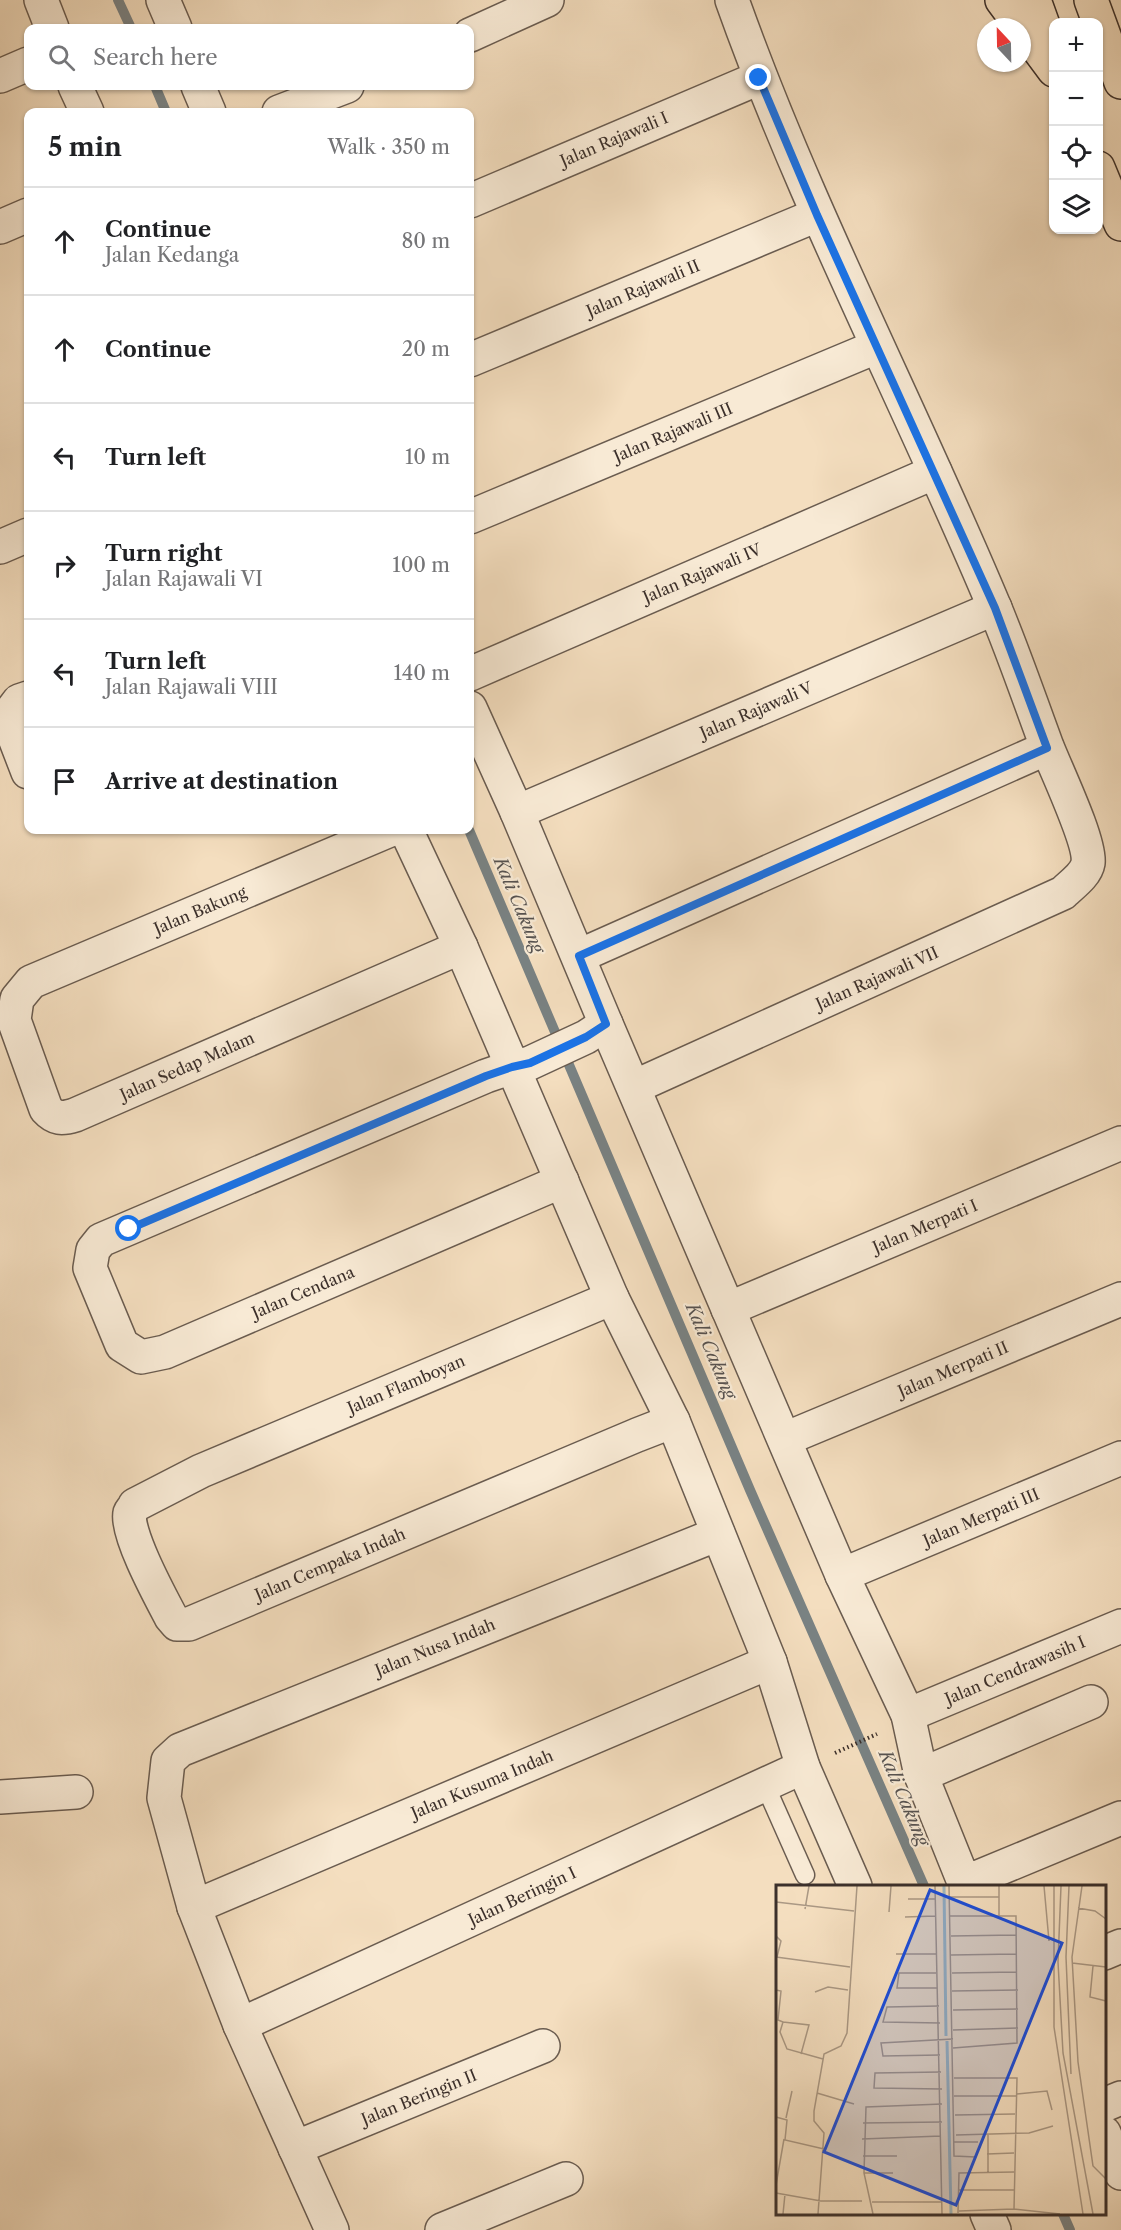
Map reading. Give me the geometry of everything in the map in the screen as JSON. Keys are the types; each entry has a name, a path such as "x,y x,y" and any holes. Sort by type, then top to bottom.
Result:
{"highway":[{"path":"1002,0 1049,65"},
{"path":"1034,0 1049,43"},
{"path":"1091,0 1121,82"},
{"path":"1103,180 1121,224"}],"street":[{"path":"41,0 50,24"},
{"path":"163,0 173,24"},
{"path":"474,33 548,0"},
{"name":"Jalan Rajawali VII","path":"634,1088 1063,893 1084,873 1088,863 1084,841 995,608 817,215 759,78 732,0"},
{"path":"0,76 24,66"},
{"name":"Jalan Rajawali I","path":"474,199 759,78"},
{"path":"77,90 85,108"},
{"path":"200,90 207,108"},
{"path":"289,108 337,90"},
{"name":"Jalan Rajawali II","path":"474,358 817,215"},
{"path":"0,227 24,217"},
{"name":"Jalan Rajawali III","path":"474,515 876,347"},
{"name":"Jalan Rajawali IV","path":"474,672 935,472"},
{"path":"0,547 24,537"},
{"name":"Jalan Rajawali V","path":"517,812 995,608"},
{"path":"24,700 10,713 11,728 24,762"},
{"path":"474,717 579,956 596,1031 634,1088 842,1575 908,1715 919,1768 962,1877 969,1881 1121,1818"},
{"path":"579,956 1047,748"},
{"name":"Jalan Bakung","path":"17,999 31,982 381,834"},
{"path":"407,834 448,952 521,1065 562,1181 612,1298 673,1421 770,1662 816,1761 854,1885"},
{"name":"Jalan Sedap Malam","path":"17,999 14,1020 46,1108 51,1115 65,1118 448,952"},
{"path":"521,1065 596,1031"},
{"name":"Jalan Cendana","path":"521,1065 486,1076 101,1240 93,1250 90,1268 122,1345 141,1357 165,1352 562,1181"},
{"name":"Jalan Merpati I","path":"728,1309 1121,1143"},
{"name":"Jalan Flamboyan","path":"201,1471 612,1298"},
{"name":"Jalan Merpati II","path":"785,1439 1121,1299"},
{"name":"Jalan Cempaka Indah","path":"201,1471 135,1505 130,1514 131,1528 140,1553 171,1617 177,1624 189,1624 673,1421"},
{"name":"Jalan Merpati III","path":"842,1575 1121,1458"},
{"name":"Jalan Nusa Indah","path":"194,1906 164,1798 168,1761 180,1750 718,1534"},
{"name":"Jalan Cendrawasih I","path":"908,1715 1121,1626"},
{"name":"Jalan Kusuma Indah","path":"194,1906 770,1662"},
{"path":"919,1768 1091,1702"},
{"name":"Jalan Beringin I","path":"240,2025 816,1761"},
{"path":"0,1797 76,1792"},
{"path":"194,1906 240,2025 332,2230"},
{"path":"1106,1952 1121,1946"},
{"name":"Jalan Beringin II","path":"295,2148 543,2046"},
{"path":"1106,2104 1121,2098"},
{"path":"1106,2138 1121,2173"},
{"path":"442,2230 566,2179"},
{"path":"987,2215 994,2230"}],"lane":[{"path":"765,1785 805,1875"}],"path":[{"path":"816,1761 880,1733"}],"waterway":[{"name":"Kali Cakung","path":"118,0 129,24"},
{"name":"Kali Cakung","path":"157,90 164,108"},
{"name":"Kali Cakung","path":"471,834 750,1490 924,1885"},
{"name":"Kali Cakung","path":"1063,2215 1070,2230"}],"route":[{"path":"129,1229 486,1076 530,1063 586,1037 606,1024 579,956 1047,748 995,608 817,215 759,78"}]}
